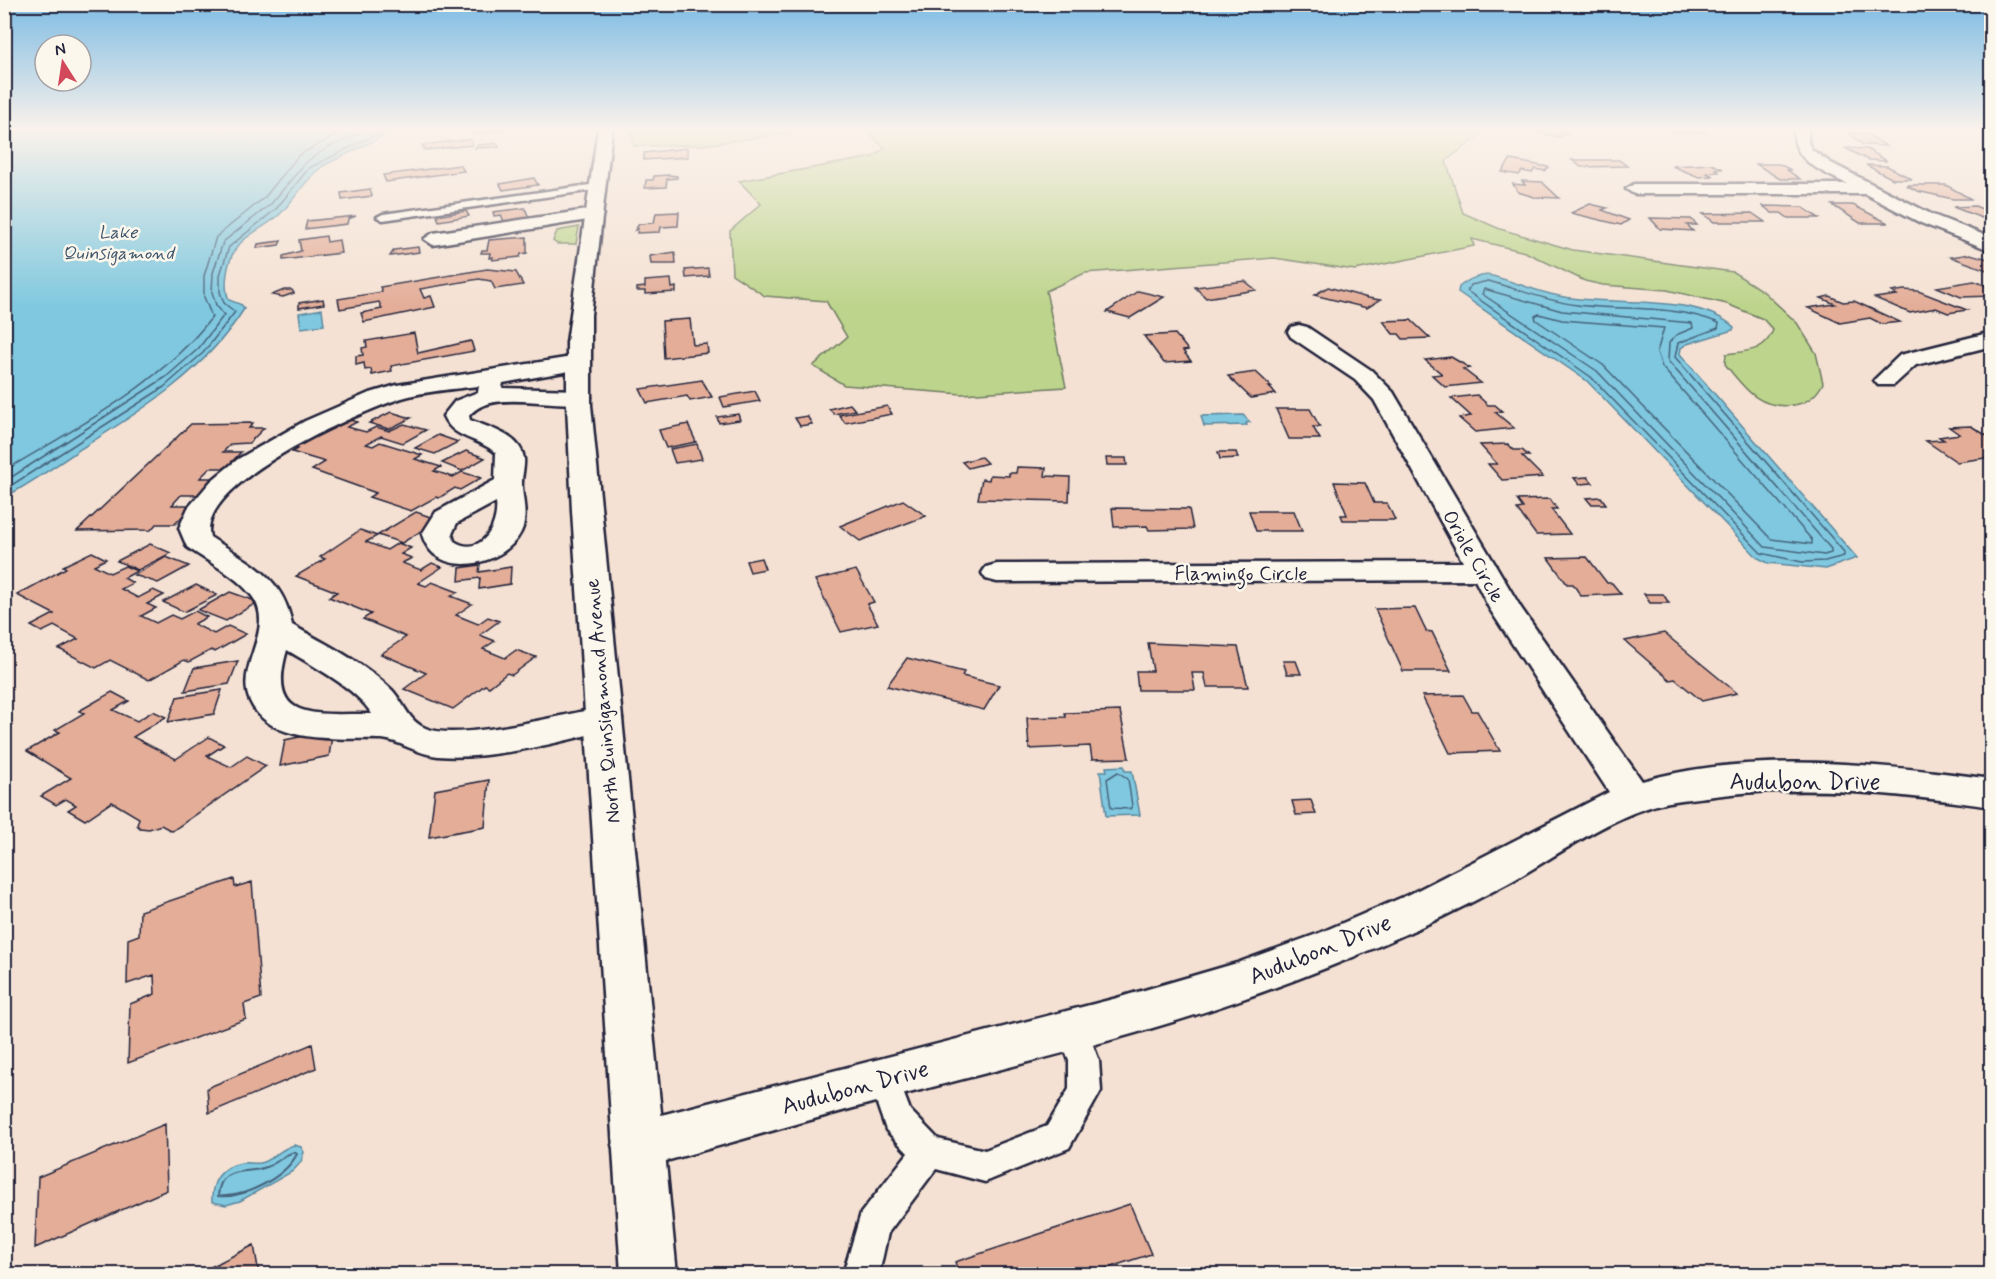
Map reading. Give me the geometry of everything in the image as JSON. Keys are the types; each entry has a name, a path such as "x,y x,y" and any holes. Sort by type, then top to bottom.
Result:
{"street":[{"name":"North Quinsigamond Avenue","path":"597,189 582,295 579,380 649,1275"},
{"path":"1634,189 1864,189 1927,219 1992,245"},
{"path":"433,239 596,200"},
{"name":"Oriole Circle","path":"1299,332 1363,375 1384,397 1504,608 1633,798"},
{"path":"1886,380 1908,360 1992,339"},
{"path":"398,728 295,721 275,711 264,691 264,671 277,630 273,608 264,591 250,577 197,541 194,527 206,503 217,491 260,457 299,433 344,411 396,392 579,380"},
{"path":"508,484 511,458 506,447 456,420 462,406 491,387 579,380"},
{"name":"Flamingo Circle","path":"997,573 1485,571"},
{"path":"277,630 338,666 380,699 398,728 413,738 432,743 453,744 534,733 604,718"},
{"name":"Audubon Drive","path":"638,1145 883,1078 1073,1030 1232,984 1312,956 1490,874 1584,819 1633,798 1708,783 1773,776 1844,776 1992,793"}],"lane":[{"path":"384,217 596,200"},
{"path":"883,1078 897,1119 929,1152 985,1166 1058,1137 1085,1091 1084,1061 1073,1030"},
{"path":"861,1275 873,1225 929,1152"}],"green space":[{"path":"746,189 1455,189 1463,213 1500,229 1573,250 1733,272 1764,292 1797,323 1816,353 1823,383 1811,398 1799,404 1782,406 1762,401 1739,382 1725,364 1726,354 1754,349 1765,343 1773,330 1763,319 1727,304 1667,290 1603,285 1585,281 1525,252 1472,239 1474,246 1355,270 1274,258 1085,273 1046,291 1066,387 962,394 844,385 813,366 847,337 826,301 765,296 732,274 730,231 761,204"},
{"path":"579,227 576,244 557,244 553,241 557,231"}],"water":[{"name":"Lake Quinsigamond","path":"5,189 302,189 279,215 249,235 235,250 230,261 226,288 229,300 242,305 244,309 211,352 171,388 128,419 5,497"},
{"path":"1488,275 1564,297 1676,305 1698,309 1718,316 1734,327 1733,330 1687,344 1681,348 1680,354 1857,558 1826,569 1768,563 1758,558 1587,381 1458,292 1459,287 1469,280"},
{"path":"322,309 324,325 301,328 299,313"},
{"path":"1243,415 1250,422 1246,423 1247,425 1204,426 1201,416"},
{"path":"1124,766 1125,771 1132,771 1140,815 1106,816 1100,771 1107,771 1106,767"},
{"path":"294,1145 301,1147 304,1152 301,1162 293,1171 240,1201 226,1205 212,1202 215,1182 227,1168 241,1163 264,1162"}],"building":[{"path":"370,189 372,196 342,200 341,193"},
{"path":"1516,189 1549,189 1559,198 1534,197 1518,192"},
{"path":"1913,189 1953,189 1971,199 1953,199"},
{"path":"1590,204 1607,208 1602,210 1629,220 1621,225 1571,213"},
{"path":"1832,205 1853,205 1888,223 1860,223"},
{"path":"1763,206 1802,207 1819,218 1788,218 1781,213 1772,213"},
{"path":"1975,206 1992,213 1992,222 1953,207"},
{"path":"525,208 529,218 504,221 501,215 494,216 493,212"},
{"path":"466,211 469,216 439,221 437,216"},
{"path":"679,212 678,226 661,227 660,232 637,233 638,229 635,230 639,224 654,223 656,213"},
{"path":"1752,213 1765,222 1714,222 1703,214"},
{"path":"356,216 348,219 347,224 305,229 307,221"},
{"path":"1650,218 1691,219 1697,225 1687,225 1693,231 1660,229"},
{"path":"326,236 327,242 339,240 341,253 283,260 283,256 301,251 299,240"},
{"path":"527,237 527,253 521,254 520,257 492,260 493,257 489,258 490,253 481,253 482,250 487,250 489,240"},
{"path":"281,241 279,245 257,248 258,244"},
{"path":"418,247 419,252 390,256 394,250"},
{"path":"675,252 676,264 651,264 650,256"},
{"path":"1970,254 1992,260 1992,272 1951,257"},
{"path":"708,268 709,276 686,278 685,270"},
{"path":"487,269 516,272 523,285 495,289 491,281 479,279 420,289 424,298 431,296 435,307 364,322 361,313 382,309 379,302 340,309 338,299 382,292 380,287"},
{"path":"671,279 672,288 676,287 676,292 645,294 645,291 637,291 637,288 645,287 645,281"},
{"path":"1245,281 1256,290 1206,298 1195,287"},
{"path":"1974,281 1992,288 1992,296 1961,297 1937,287"},
{"path":"1328,287 1380,300 1367,308 1314,295"},
{"path":"284,290 292,290 294,293 283,297 272,295"},
{"path":"1138,291 1164,297 1130,318 1107,312"},
{"path":"1918,291 1967,310 1948,313 1936,308 1910,313 1875,298 1897,295 1892,292"},
{"path":"1829,296 1843,302 1854,301 1900,322 1882,324 1870,318 1840,323 1808,308 1835,304 1821,298"},
{"path":"323,299 324,304 299,308 299,303"},
{"path":"690,319 693,345 707,344 708,353 664,358 662,321"},
{"path":"1411,320 1430,338 1403,339 1399,334 1393,334 1383,321"},
{"path":"414,333 418,353 471,341 474,351 391,366 392,371 372,375 371,369 365,370 364,363 356,365 356,356 363,355 362,348 367,347 366,341"},
{"path":"1175,334 1188,350 1183,351 1191,361 1164,363 1144,336"},
{"path":"1451,357 1470,368 1463,369 1481,383 1445,387 1432,375 1442,374 1425,360"},
{"path":"1256,372 1276,394 1251,398 1228,376"},
{"path":"702,380 712,397 690,401 687,396 647,403 640,389"},
{"path":"755,391 760,401 724,407 720,397"},
{"path":"1477,395 1488,405 1495,405 1502,411 1495,412 1514,428 1475,432 1459,418 1471,416 1451,398"},
{"path":"850,404 855,410 834,414 829,409"},
{"path":"887,406 892,414 845,423 839,415"},
{"path":"1276,409 1310,409 1320,427 1313,427 1320,439 1289,439"},
{"path":"391,412 411,418 389,429 369,423"},
{"path":"738,414 740,420 719,423 717,417"},
{"path":"807,416 812,424 800,426 795,418"},
{"path":"340,417 357,422 347,427 366,432 376,427 389,431 404,424 426,430 403,443 381,436 366,444 373,446 380,442 422,455 415,459 441,467 434,471 453,477 462,472 481,478 460,490 455,488 411,511 369,497 376,493 312,470 325,462 292,452 297,449 291,447"},
{"path":"253,423 249,428 264,428 249,443 231,444 223,452 241,452 226,468 210,468 200,478 218,478 202,495 181,495 172,505 193,505 175,524 156,524 151,530 77,531 191,424"},
{"path":"688,424 696,442 666,448 659,430"},
{"path":"1971,426 1992,439 1992,457 1957,462 1926,441 1944,440 1939,437 1959,434 1949,427"},
{"path":"438,435 458,442 435,454 415,448"},
{"path":"697,444 702,459 675,463 670,449"},
{"path":"1508,444 1514,450 1522,450 1529,456 1522,456 1543,477 1502,480 1488,464 1497,464 1480,445"},
{"path":"466,451 485,458 462,471 442,463"},
{"path":"1218,452 1236,452 1238,458 1220,459"},
{"path":"981,457 987,463 968,468 962,462"},
{"path":"1106,458 1126,458 1127,465 1107,465"},
{"path":"1017,467 1046,468 1045,476 1070,477 1069,501 978,499 982,479 989,480 990,475 1009,476 1009,473 1016,473"},
{"path":"1588,477 1593,483 1579,484 1574,478"},
{"path":"1334,482 1365,483 1374,503 1387,503 1395,520 1343,520 1341,515 1347,515"},
{"path":"1601,497 1606,504 1591,504 1586,498"},
{"path":"1550,499 1557,509 1551,509 1570,534 1536,535 1517,509 1523,508 1517,500"},
{"path":"903,500 926,516 860,541 840,526"},
{"path":"1112,508 1189,509 1193,529 1149,530 1147,526 1114,527"},
{"path":"1249,511 1294,511 1302,531 1256,531"},
{"path":"416,512 439,520 402,543 378,535"},
{"path":"360,530 377,536 366,542 387,550 398,543 411,548 401,554 412,558 402,563 421,570 432,563 442,567 418,583 426,586 432,582 458,592 451,596 472,604 456,615 478,624 488,617 499,621 480,635 495,641 483,649 505,658 516,650 536,657 512,675 507,673 489,687 485,685 453,709 404,689 426,673 381,654 406,637 363,619 371,614 329,597 337,592 296,576 325,559 320,557"},
{"path":"150,544 171,553 138,570 117,561"},
{"path":"92,552 106,559 94,565 110,573 125,566 137,571 124,578 133,583 121,589 138,598 153,590 164,595 147,604 156,608 141,616 156,623 171,615 180,619 195,611 207,617 194,624 214,634 228,626 246,634 215,652 211,650 189,662 184,660 149,680 110,660 96,668 59,649 78,639 54,626 42,632 31,626 54,614 17,595 66,568 63,566"},
{"path":"166,557 189,566 158,583 134,575"},
{"path":"1587,557 1607,583 1612,583 1621,594 1581,596 1573,584 1567,584 1548,558"},
{"path":"761,558 765,569 750,572 746,561"},
{"path":"480,565 479,572 511,567 510,584 479,589 480,578 459,581 460,568"},
{"path":"856,570 874,602 867,604 878,624 841,632 815,580"},
{"path":"196,585 217,595 184,612 163,602"},
{"path":"230,592 258,602 226,621 198,610"},
{"path":"1644,594 1663,594 1669,603 1650,603"},
{"path":"1415,608 1426,631 1432,632 1451,671 1403,671 1375,609"},
{"path":"1664,633 1737,693 1702,701 1675,679 1670,680 1625,641"},
{"path":"1148,643 1238,647 1248,687 1207,687 1204,673 1192,673 1195,690 1138,690 1136,671 1153,671"},
{"path":"907,658 964,672 962,676 999,685 984,710 887,686"},
{"path":"238,661 229,684 185,691 194,668"},
{"path":"1283,661 1296,661 1301,674 1287,674"},
{"path":"222,690 214,714 168,722 177,697"},
{"path":"112,692 129,701 113,710 137,721 153,711 166,717 133,737 176,759 209,737 224,745 207,756 231,767 247,756 266,766 172,831 161,825 149,829 140,828 137,825 139,818 112,802 85,820 68,810 76,805 66,799 56,805 41,796 71,778 27,751 60,732 55,730 84,713 79,711"},
{"path":"1463,695 1472,711 1477,711 1500,751 1450,753 1422,696"},
{"path":"1120,711 1129,758 1092,759 1090,746 1029,749 1027,718 1066,717 1065,713"},
{"path":"333,730 329,756 280,766 285,740"},
{"path":"489,780 485,827 429,837 435,790"},
{"path":"1311,800 1316,814 1296,815 1292,801"},
{"path":"234,879 235,887 252,882 261,998 244,1004 246,1019 128,1063 130,1004 155,994 154,975 127,984 128,939 139,935 140,911"},
{"path":"312,1044 316,1068 209,1113 207,1088"},
{"path":"165,1124 167,1190 35,1248 38,1177"},
{"path":"1130,1204 1151,1254 1104,1269 1106,1274 959,1274 955,1262"},
{"path":"254,1245 259,1274 197,1274"}]}
